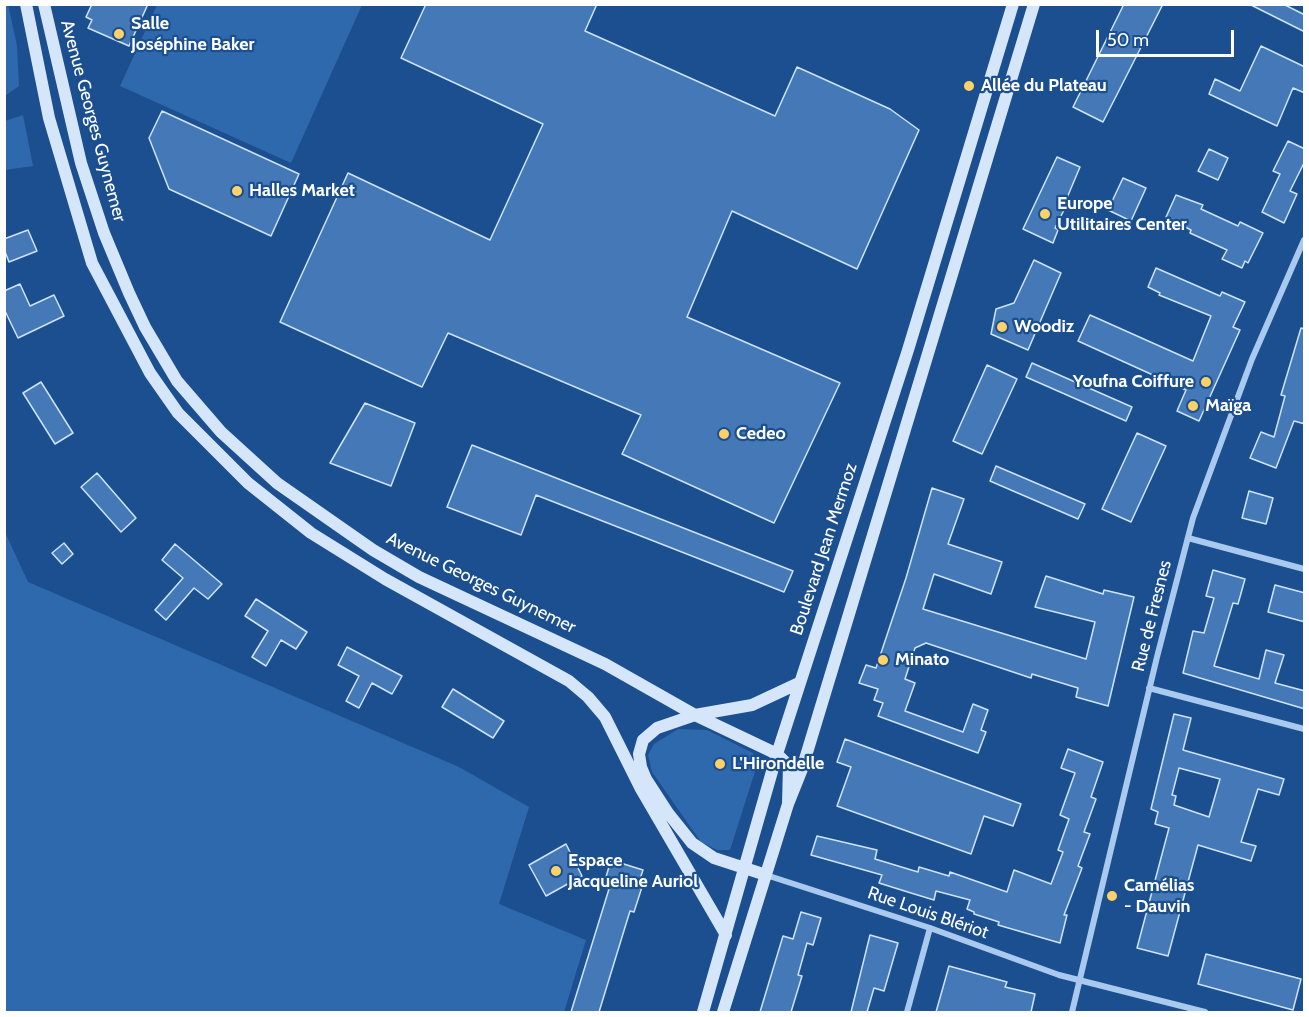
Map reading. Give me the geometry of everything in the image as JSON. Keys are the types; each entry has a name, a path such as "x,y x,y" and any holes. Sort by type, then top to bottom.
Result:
{"main road":[{"name":"Avenue Georges Guynemer","path":"44,4 94,204 129,293 177,381 222,432 277,483 374,550 419,577 605,664 695,715 777,754"},
{"name":"Boulevard Jean Mermoz","path":"702,1012 777,754 908,350 1013,4"},
{"path":"723,1012 788,804 802,769 1034,4"},
{"path":"29,5 49,118 92,263 116,298 135,335 158,349"},
{"name":"Avenue Georges Guynemer","path":"92,263 150,373 178,413 248,483 311,533 385,579 551,671 582,692 605,717 641,789 726,935"},
{"path":"177,381 178,413"},
{"path":"766,875 701,852 661,804 641,767 639,754 643,740 657,728 695,715 752,705 799,683"},
{"path":"777,754 789,766 788,804"},
{"path":"641,789 661,804 667,833"}],"street":[{"name":"Rue de Fresnes","path":"1072,1012 1149,688 1188,538 1215,453 1275,306 1305,240"},
{"path":"1188,538 1305,569"},
{"path":"1149,688 1305,729"},
{"name":"Rue Louis Blériot","path":"766,875 1080,980 1205,1012"},
{"path":"907,1012 930,928"}],"shaded area":[{"path":"8,4 17,46 19,86 5,96 4,5"},
{"path":"157,5 362,5 291,163 120,86"},
{"path":"23,115 33,166 5,170 5,121"},
{"path":"4,530 28,582 459,767 529,807 499,904 586,940 564,1012 5,1012"},
{"path":"678,729 707,730 753,753 758,762 730,850 717,850 701,842 652,772 648,755 654,744"}],"building":[{"name":"Salle Joséphine Baker","path":"92,4 148,4 129,46 88,28 92,20 86,17"},
{"path":"426,4 597,4 585,31 775,116 797,67 890,109 919,130 857,269 732,211 687,317 840,383 774,523 622,454 641,415 448,333 422,387 280,322 348,173 490,240 543,124 401,58"},
{"path":"1124,4 1163,4 1103,122 1073,107"},
{"path":"1249,4 1283,4 1305,15 1305,32"},
{"path":"1261,46 1305,67 1305,93 1293,88 1277,126 1209,94 1215,79 1240,91"},
{"path":"162,111 299,174 271,236 169,189 149,138"},
{"path":"1288,141 1305,149 1305,161 1290,191 1297,194 1284,223 1262,212 1280,174 1273,171"},
{"path":"1209,149 1228,158 1218,180 1198,171"},
{"path":"1057,157 1080,167 1064,205 1066,206 1055,228 1058,230 1053,243 1023,229"},
{"path":"1123,178 1146,188 1131,221 1108,210"},
{"path":"1176,195 1203,205 1201,209 1238,226 1240,222 1263,233 1248,263 1245,261 1242,268 1222,259 1227,250 1190,233 1191,230 1166,217"},
{"path":"28,230 37,251 9,262 4,249 4,239"},
{"path":"1034,260 1061,273 1028,350 991,334 996,309 1014,303"},
{"path":"1156,268 1220,296 1222,292 1245,302 1233,327 1240,330 1199,421 1177,411 1186,390 1078,341 1090,315 1193,361 1211,316 1159,295 1160,293 1148,287"},
{"path":"20,284 30,306 54,295 64,316 18,338 4,309 4,291"},
{"path":"1301,328 1305,329 1305,424 1294,421 1276,468 1250,458 1261,432 1274,437 1285,396 1281,395"},
{"path":"1032,363 1132,407 1126,421 1026,377"},
{"path":"987,365 1017,379 982,454 953,441"},
{"path":"41,382 73,433 55,444 23,393"},
{"path":"365,403 415,423 391,486 330,463"},
{"path":"1137,433 1166,446 1131,522 1102,509"},
{"path":"472,445 793,571 784,592 536,495 521,535 447,507"},
{"path":"996,466 1085,504 1078,519 990,481"},
{"path":"97,473 136,518 121,532 81,487"},
{"path":"932,488 964,499 948,544 1002,562 991,594 934,574 923,609 1086,659 1095,622 1035,607 1046,576 1103,594 1104,590 1134,597 1108,706 1076,697 1078,688 1032,674 1031,678 926,643 915,648 905,679 915,683 905,711 963,732 973,704 988,710 981,730 986,732 978,753 878,716 883,703 874,700 878,689 859,683 866,665 876,668 906,578"},
{"path":"1249,491 1273,498 1266,524 1242,518"},
{"path":"64,543 73,554 62,564 52,553"},
{"path":"175,544 222,584 208,599 194,588 166,620 155,610 183,578 162,560"},
{"path":"1213,570 1245,579 1238,604 1233,603 1214,666 1259,679 1266,650 1284,655 1275,683 1305,691 1305,709 1183,673 1193,631 1204,633 1214,598 1206,596"},
{"path":"1275,585 1305,593 1305,622 1268,612"},
{"path":"256,599 307,632 296,649 281,640 266,666 252,657 268,631 245,616"},
{"path":"347,647 402,676 392,694 372,683 359,708 346,701 359,676 338,665"},
{"path":"453,689 504,721 493,738 442,707"},
{"path":"1174,714 1191,718 1183,750 1284,779 1279,795 1258,789 1241,842 1256,846 1251,861 1198,845 1168,956 1137,948 1169,828 1155,824 1158,812 1151,809","holes":["1179,768 1220,779 1209,817 1174,805 1176,796 1172,795"]},
{"path":"845,739 1021,804 1013,826 984,816 971,854 837,806 851,767 837,762"},
{"path":"1068,749 1103,762 1091,797 1096,799 1084,832 1090,834 1078,866 1082,868 1064,915 1067,915 1060,943 998,925 999,922 974,914 967,909 970,900 936,891 934,900 879,883 882,875 811,855 817,836 877,850 875,859 918,872 919,867 949,876 950,872 1007,892 1014,870 1051,884 1063,852 1058,850 1069,819 1060,815 1075,773 1061,768"},
{"name":"Espace Jacqueline Auriol","path":"566,844 582,876 546,896 529,865"},
{"path":"611,860 643,870 638,885 642,887 634,912 630,911 599,1012 571,1012 609,889 603,887"},
{"path":"801,912 821,918 813,945 807,943 798,975 802,976 791,1012 760,1012 783,936 793,939"},
{"path":"870,935 898,943 884,991 874,988 867,1012 851,1012"},
{"path":"1206,954 1301,979 1293,1010 1198,984"},
{"path":"949,966 1007,982 1005,987 1035,994 1031,1012 936,1012"}],"place":[{"name":"Salle Joséphine Baker","path":"119,34"},
{"name":"Allée du Plateau","path":"969,86"},
{"name":"Halles Market","path":"237,191"},
{"name":"Europe Utilitaires Center","path":"1045,214"},
{"name":"Woodiz","path":"1002,327"},
{"name":"Youfna Coiffure","path":"1206,382"},
{"name":"Maïga","path":"1193,406"},
{"name":"Cedeo","path":"724,434"},
{"name":"Minato","path":"883,660"},
{"name":"L'Hirondelle","path":"720,764"},
{"name":"Espace Jacqueline Auriol","path":"556,871"},
{"name":"Camélias - Dauvin","path":"1112,896"}]}
